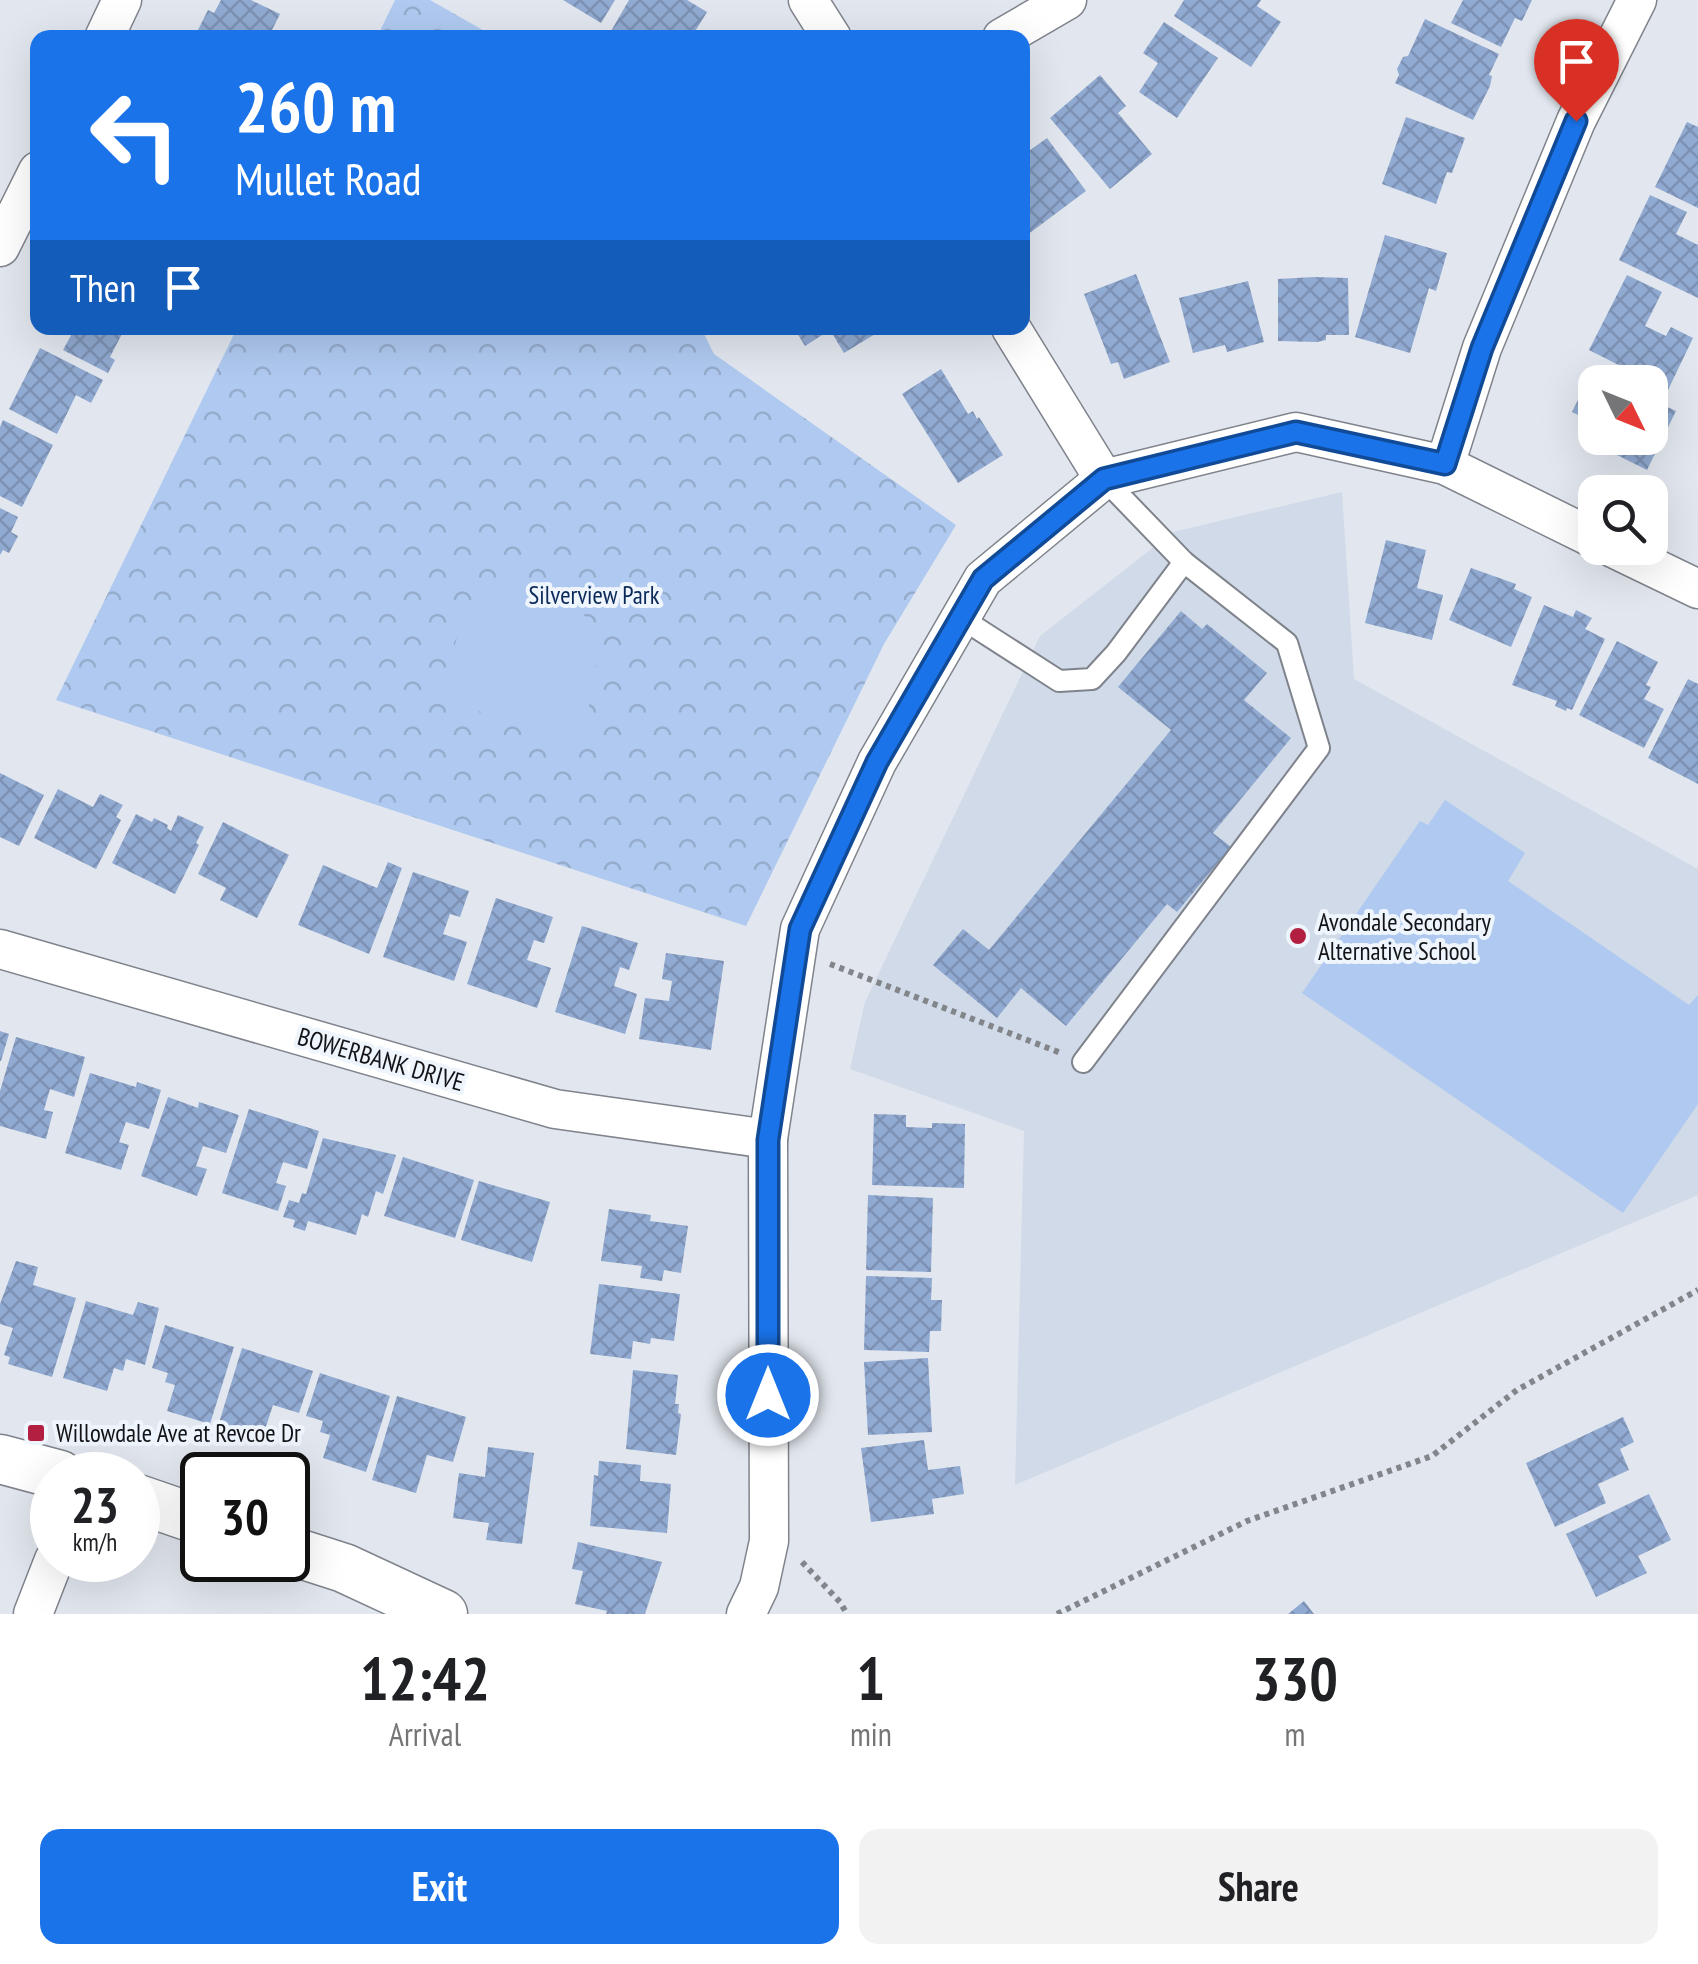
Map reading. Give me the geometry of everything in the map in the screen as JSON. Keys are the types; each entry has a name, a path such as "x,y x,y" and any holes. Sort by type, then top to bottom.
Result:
{"street":[{"path":"108,30 122,0"},
{"path":"808,0 827,30"},
{"path":"1016,30 1067,0"},
{"path":"1445,464 1482,348 1576,121 1636,0"},
{"path":"0,247 30,187"},
{"path":"1015,335 1104,479"},
{"path":"746,1614 759,1587 768,1541 768,1140 800,929 877,762 983,579 1104,479 1296,432 1445,464 1578,530"},
{"path":"1647,565 1698,590"},
{"name":"BOWERBANK DRIVE","path":"0,949 555,1109 768,1140"},
{"path":"0,1458 30,1466"},
{"path":"310,1557 344,1568 444,1614"},
{"path":"33,1614 45,1582"}],"lane":[{"path":"1083,1062 1318,748 1287,642 1184,562 1104,479"},
{"path":"961,618 1059,681 1092,679 1116,654 1184,562"}],"path":[{"path":"797,950 1083,1062"},
{"path":"1057,1614 1247,1520 1432,1456 1518,1390 1698,1290"},
{"path":"768,1541 801,1562 847,1614"}],"shaded area":[{"name":"Avondale Secondary Alternative School","path":"1342,492 1354,679 1698,869 1698,1195 1015,1485 1024,1131 850,1069 865,1002 1040,636 1173,532"}],"green space":[{"path":"395,0 430,0 483,30 380,30"},
{"name":"Silverview Park","path":"234,335 704,335 714,354 956,525 884,644 746,926 56,700"},
{"path":"515,583 550,592 602,628 583,741 567,749 451,699 455,644 469,612 496,589"},
{"path":"1445,800 1525,853 1508,881 1689,1005 1698,995 1698,1104 1623,1213 1302,993 1420,821 1428,825"}],"building":[{"path":"221,0 251,0 280,14 272,30 198,30 208,10 214,13"},
{"path":"563,0 615,0 601,23"},
{"path":"629,0 687,0 707,12 696,30 612,30"},
{"path":"1184,0 1261,0 1257,6 1281,22 1251,67 1174,16"},
{"path":"1463,0 1532,0 1522,21 1515,18 1501,47 1451,23"},
{"path":"1425,19 1499,54 1489,75 1490,86 1473,120 1395,83 1397,69 1403,57 1408,56"},
{"path":"1164,22 1218,58 1177,118 1139,92 1158,63 1143,53"},
{"path":"1100,75 1126,106 1118,113 1152,154 1110,189 1050,118"},
{"path":"1406,117 1465,138 1436,204 1382,184"},
{"path":"1687,122 1698,127 1698,208 1655,187"},
{"path":"1047,138 1086,191 1030,233 1030,150"},
{"path":"1650,195 1687,212 1676,234 1698,245 1698,298 1619,260"},
{"path":"1385,235 1447,253 1436,291 1429,288 1410,353 1355,337"},
{"path":"1136,274 1170,362 1124,379 1118,362 1111,364 1084,294"},
{"path":"1627,275 1662,292 1645,326 1666,336 1671,327 1693,338 1668,390 1668,365 1619,365 1589,350"},
{"path":"1348,278 1349,335 1326,335 1326,340 1317,342 1278,341 1278,279"},
{"path":"1248,281 1264,342 1227,352 1225,345 1193,353 1179,298"},
{"path":"71,335 121,335 110,357 115,360 108,373 63,350"},
{"path":"798,335 822,335 805,346"},
{"path":"833,335 874,335 844,353"},
{"path":"40,348 103,380 91,403 76,395 57,434 9,409"},
{"path":"941,369 968,414 973,411 979,417 1003,455 958,483 902,394"},
{"path":"1668,407 1676,411 1668,427"},
{"path":"3,420 53,445 22,507 0,496"},
{"path":"1617,455 1654,455 1647,470"},
{"path":"0,508 18,517 11,532 18,536 9,553 3,550 0,555"},
{"path":"1386,540 1426,550 1417,588 1443,595 1432,640 1365,623"},
{"path":"1471,568 1516,584 1514,589 1532,597 1511,647 1449,620"},
{"path":"1544,605 1573,617 1576,610 1592,618 1585,629 1605,639 1572,710 1566,711 1555,706 1557,701 1512,685"},
{"path":"1181,611 1202,629 1207,624 1267,673 1244,700 1291,738 1213,833 1231,847 1177,912 1167,904 1066,1026 1021,988 997,1018 933,965 963,929 989,950 1171,730 1118,687"},
{"path":"1617,641 1658,662 1646,685 1651,687 1644,699 1664,709 1644,748 1579,715"},
{"path":"1688,679 1698,684 1698,784 1648,758"},
{"path":"0,773 44,795 19,846 0,837"},
{"path":"58,789 93,807 100,794 123,805 116,817 121,820 96,869 34,838"},
{"path":"136,814 152,822 154,818 171,831 178,815 204,827 175,894 112,863"},
{"path":"223,822 289,855 257,918 220,900 226,888 198,874"},
{"path":"388,862 402,868 369,954 298,925 323,865 377,888"},
{"path":"413,872 469,891 460,917 450,914 443,934 467,942 454,981 383,957"},
{"path":"496,898 553,917 544,943 534,940 527,960 551,968 537,1008 467,984"},
{"path":"582,926 638,943 629,970 620,967 614,986 637,994 625,1034 555,1012"},
{"path":"666,953 724,961 711,1050 639,1039 645,998 669,1001 672,981 662,979"},
{"path":"0,1031 9,1034 1,1061 0,1061"},
{"path":"16,1037 85,1057 74,1097 50,1089 44,1110 53,1112 46,1139 0,1126 0,1091"},
{"path":"90,1073 161,1090 149,1129 126,1122 119,1142 129,1145 121,1170 65,1153"},
{"path":"168,1097 198,1108 199,1102 239,1115 226,1153 203,1146 196,1166 207,1169 197,1196 141,1176"},
{"path":"249,1109 319,1131 307,1169 283,1162 276,1183 286,1186 278,1211 222,1193"},
{"path":"874,1114 906,1115 906,1127 965,1124 964,1188 872,1185"},
{"path":"323,1138 396,1155 383,1194 376,1191 368,1217 362,1214 356,1235 308,1221 305,1231 293,1227 295,1220 283,1217 289,1200 299,1203 302,1193 306,1194"},
{"path":"403,1157 474,1180 455,1238 384,1216"},
{"path":"479,1181 550,1202 532,1262 461,1240"},
{"path":"868,1195 933,1198 931,1272 866,1270"},
{"path":"609,1209 651,1215 650,1221 688,1226 681,1273 664,1270 662,1281 640,1278 642,1266 601,1261"},
{"path":"16,1261 38,1267 33,1285 76,1298 52,1377 8,1364 10,1357 4,1355 13,1328 0,1324 0,1304"},
{"path":"866,1276 932,1278 931,1300 942,1300 941,1331 930,1331 929,1352 864,1350"},
{"path":"599,1284 680,1294 674,1341 633,1341 631,1359 590,1354"},
{"path":"86,1301 133,1315 138,1302 159,1308 145,1365 126,1359 123,1371 114,1368 107,1391 63,1378"},
{"path":"165,1325 234,1347 210,1424 167,1411 175,1385 165,1382 168,1373 152,1368"},
{"path":"242,1348 313,1371 299,1413 273,1405 262,1439 218,1426"},
{"path":"928,1358 932,1432 868,1435 864,1362"},
{"path":"633,1370 678,1375 675,1404 679,1404 681,1414 676,1455 626,1449"},
{"path":"320,1373 390,1396 366,1472 323,1458 330,1435 320,1432 323,1421 306,1416"},
{"path":"397,1396 466,1417 453,1462 427,1455 416,1493 372,1480"},
{"path":"1623,1417 1634,1442 1620,1449 1629,1470 1598,1484 1606,1503 1555,1527 1526,1463"},
{"path":"924,1440 928,1470 960,1466 964,1494 932,1499 934,1514 871,1522 861,1448"},
{"path":"488,1447 534,1453 522,1544 486,1540 489,1523 453,1518 459,1473 485,1477"},
{"path":"599,1461 641,1465 640,1481 671,1484 667,1533 590,1526 594,1475 598,1476"},
{"path":"1649,1494 1671,1540 1638,1556 1647,1573 1596,1597 1566,1534"},
{"path":"578,1542 662,1562 645,1614 606,1614 607,1611 575,1604 583,1571 572,1569"},
{"path":"1304,1601 1314,1614 1288,1614"}],"place":[{"name":"Avondale Secondary Alternative School","path":"1298,936"},
{"name":"Willowdale Ave at Revcoe Dr","path":"36,1433"}],"route":[{"path":"768,1395 768,1140 800,929 877,762 983,579 1104,479 1296,432 1445,464 1482,348 1576,121"}]}
